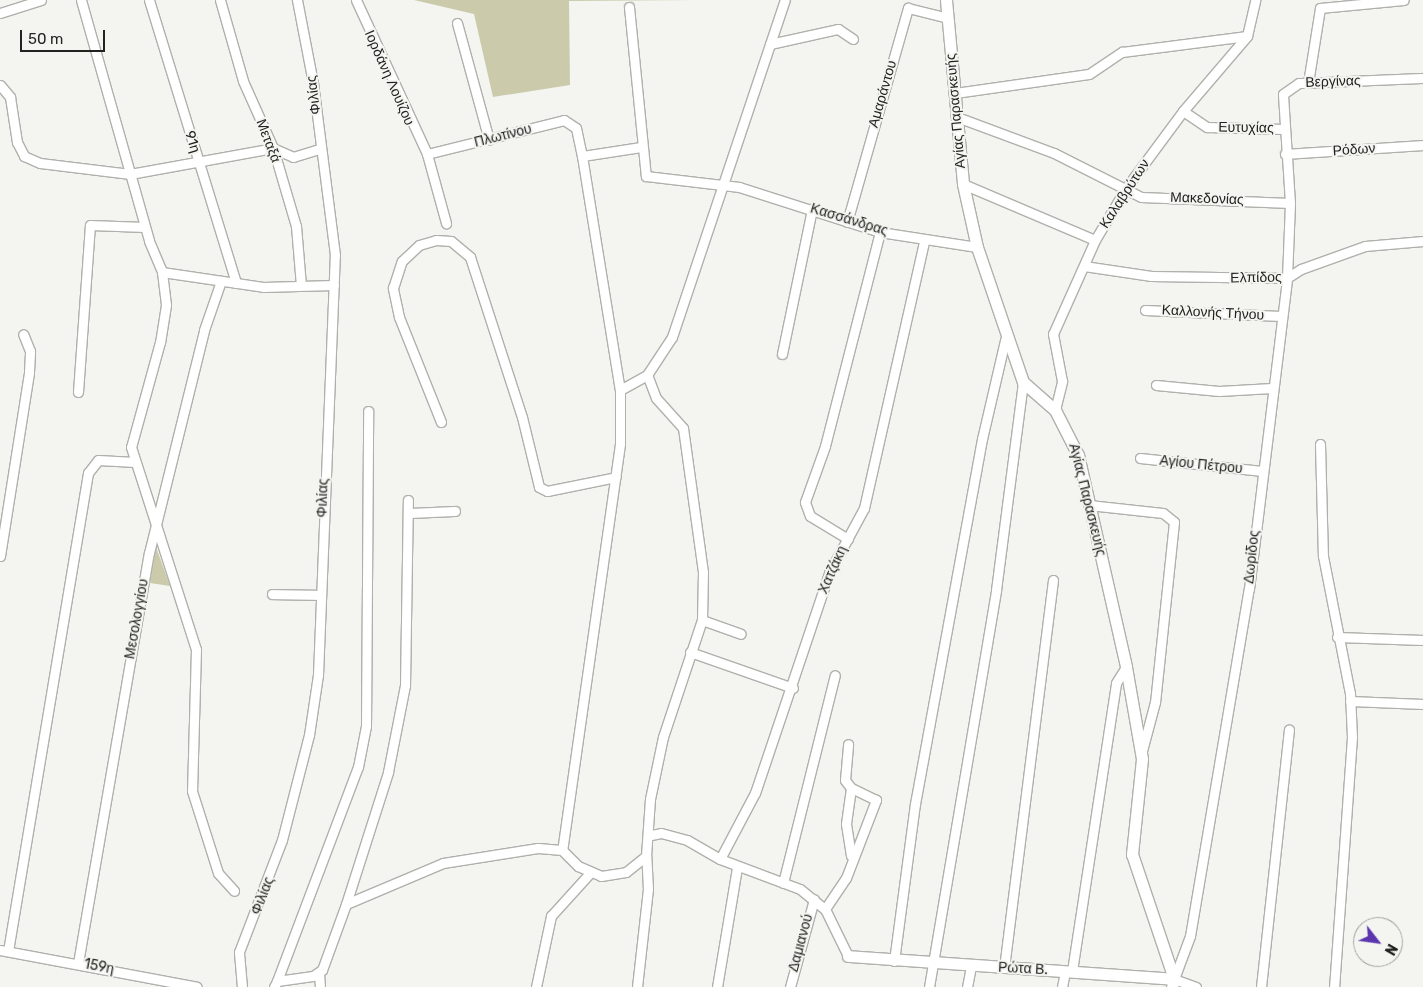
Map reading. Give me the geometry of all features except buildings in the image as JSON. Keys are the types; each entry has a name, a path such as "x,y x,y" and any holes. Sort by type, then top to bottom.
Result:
{"street":[{"path":"0,12 41,0"},
{"path":"81,0 145,227 162,272 165,316 134,430 135,462 156,531 196,648 192,791 218,873 234,891"},
{"name":"91η","path":"149,0 236,283"},
{"name":"Μεταξά","path":"220,0 243,81 273,148 296,226 301,285"},
{"name":"Φιλίας","path":"242,987 239,952 272,876 315,707 335,255 297,0"},
{"name":"Ιορδάνη Λουίζου","path":"356,0 426,154 446,223"},
{"path":"620,390 647,375 672,337 785,0"},
{"name":"Αγίας Παρασκευής","path":"946,0 958,117 962,184 977,247 1005,340 1023,382 1055,410 1078,455 1126,667 1142,751 1132,854 1173,983"},
{"name":"Καλαβρύτων","path":"1055,410 1062,381 1054,334 1095,240 1126,188 1183,111 1247,36 1255,0"},
{"path":"1308,83 1320,8 1404,0"},
{"path":"562,850 616,477 620,390 582,156 641,147 629,7"},
{"name":"Αμαράντου","path":"847,222 908,8 948,18"},
{"path":"456,23 489,140"},
{"path":"770,44 838,29 853,39"},
{"path":"955,93 1089,74 1122,52 1247,36"},
{"name":"Βεργίνας","path":"1284,129 1284,90 1308,83 1423,78"},
{"path":"0,86 10,98 15,139 24,156 40,163 130,174 273,148 293,157 320,149"},
{"name":"Ευτυχίας","path":"1183,111 1207,127 1284,129"},
{"name":"Μακεδονίας","path":"958,117 1054,153 1141,197 1290,203"},
{"name":"Πλωτίνου","path":"426,154 564,120 576,128 582,156"},
{"name":"Δωρίδος","path":"1173,983 1190,936 1221,766 1262,472 1286,278 1290,203 1284,129"},
{"name":"Ρόδων","path":"1286,154 1423,145"},
{"name":"Κασσάνδρας","path":"641,147 646,176 723,187 740,187 880,232 924,242 977,247"},
{"path":"962,184 1095,240"},
{"path":"782,354 812,209"},
{"path":"78,392 90,225 145,227"},
{"path":"848,539 810,516 805,502 824,446 880,232"},
{"path":"441,422 399,317 393,288 402,261 418,245 436,240 451,241 470,257 525,426 539,487 547,491 616,477"},
{"name":"Ελπίδος","path":"1084,266 1152,276 1286,278 1300,269 1365,246 1423,241"},
{"name":"Χατζάκη","path":"720,859 750,806 792,688 829,573 864,508 924,242"},
{"path":"162,272 236,283 334,285"},
{"name":"Μεσολογγίου","path":"78,963 156,531 204,330 221,281"},
{"name":"Καλλονής Τήνου","path":"1145,310 1281,316"},
{"path":"0,556 29,372 30,351 23,334"},
{"path":"894,960 915,804 989,405 1005,340"},
{"path":"637,987 648,889 646,856 651,835 648,808 663,737 702,620 703,572 682,428 656,398 647,375"},
{"path":"930,987 996,590 1023,382"},
{"path":"1156,385 1220,391 1272,388"},
{"path":"275,984 358,767 366,726 368,411"},
{"path":"1320,444 1322,556 1350,701 1352,737 1334,987"},
{"name":"Αγίου Πέτρου","path":"1140,458 1262,472"},
{"path":"4,950 88,473 98,460 135,462"},
{"path":"320,987 322,970 346,904 388,772 404,693 408,500"},
{"path":"1089,505 1162,513 1174,522 1155,702 1142,751"},
{"path":"409,513 455,511"},
{"path":"1004,968 1053,580"},
{"path":"272,594 320,595"},
{"path":"702,620 741,634"},
{"path":"1338,637 1423,640"},
{"path":"690,652 792,688"},
{"path":"1062,987 1068,971 1116,683 1126,667"},
{"path":"783,883 835,675"},
{"path":"1350,701 1423,704"},
{"path":"1261,987 1288,730"},
{"path":"848,744 844,772 850,788 846,824 851,856"},
{"path":"825,910 846,878 851,856 876,800 850,788"},
{"path":"651,835 661,833 687,840 720,859 783,883 814,899 825,910 848,956"},
{"path":"346,904 461,857 538,848 562,850 590,873 615,876 646,856"},
{"path":"717,987 738,867"},
{"path":"536,987 551,916 590,873"},
{"name":"Δαμιανού","path":"790,987 814,899"},
{"name":"159η","path":"4,950 197,987"},
{"name":"Ρώτα Β.","path":"848,956 934,965 1068,971 1196,987"},
{"path":"967,987 971,966"},
{"path":"275,984 322,970"}],"green space":[{"path":"414,0 694,0 569,1 570,85 493,97 474,14"},
{"path":"156,547 170,586 150,583"}]}
